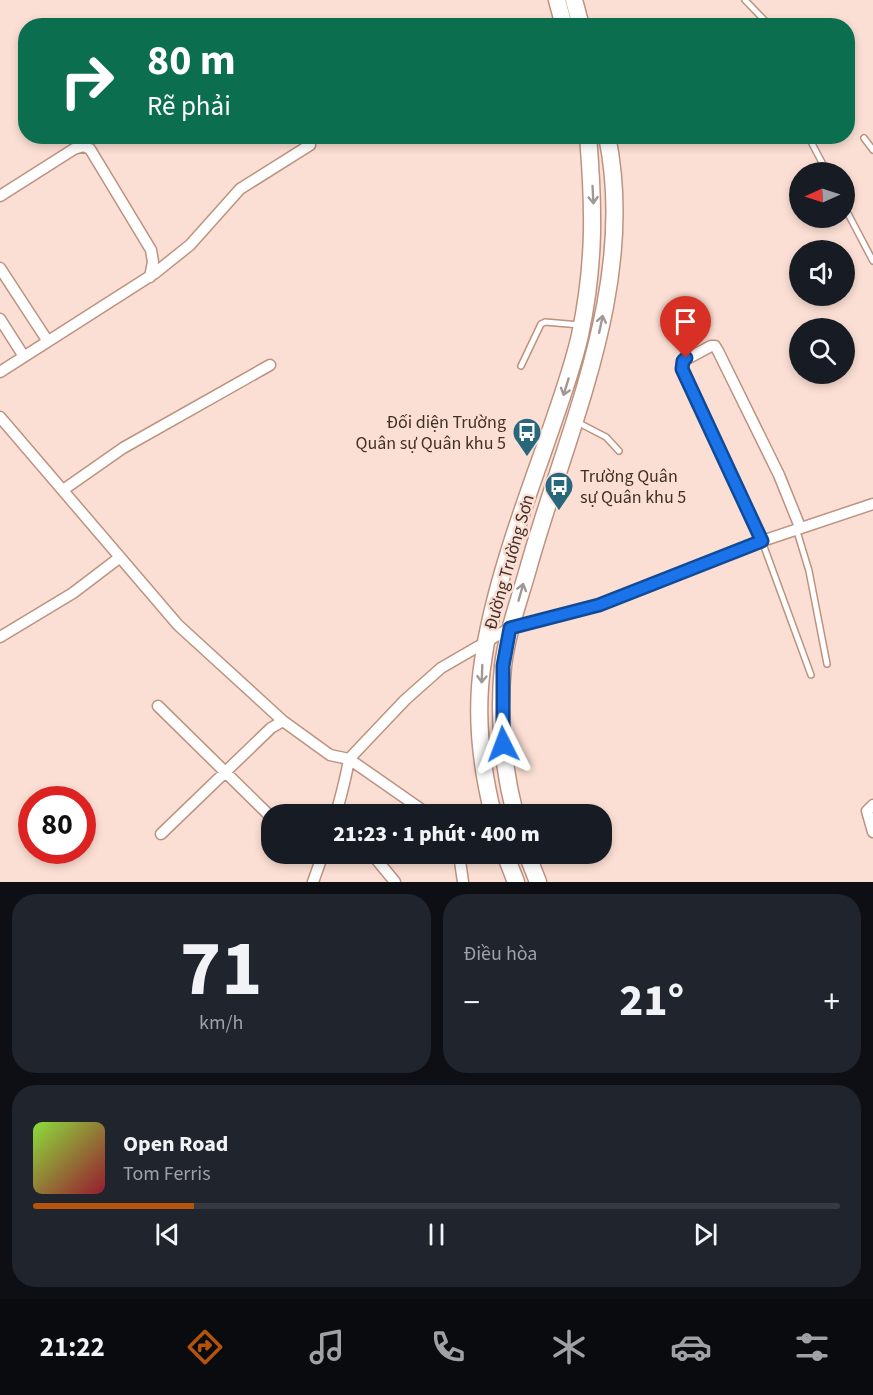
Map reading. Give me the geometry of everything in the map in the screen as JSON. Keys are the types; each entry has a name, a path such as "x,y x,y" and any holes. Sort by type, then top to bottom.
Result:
{"highway":[{"path":"557,0 562,18"},
{"path":"574,0 579,18"},
{"name":"Đường Trường Sơn","path":"491,804 483,768 480,726 482,663 518,525 566,388 582,326 594,232 588,144"},
{"name":"Đường Trường Sơn","path":"513,804 507,781 501,726 503,666 510,628 538,531 575,421 597,345 612,261 615,204 608,144"},
{"path":"509,864 516,882"},
{"path":"531,864 538,882"}],"street":[{"path":"0,196 74,149 83,146 90,149 151,250 153,262 150,277"},
{"path":"0,372 23,355 150,277 190,245 240,189 285,159 310,146"},
{"path":"0,268 47,340"},
{"path":"0,319 23,355"},
{"path":"762,541 682,369 686,358 711,346 715,346 718,351 779,475 798,527"},
{"path":"63,490 123,448 270,365"},
{"path":"0,417 178,625 283,722 330,755 349,759 414,804"},
{"path":"339,804 349,759 405,700 441,668 487,640 510,628 599,605 798,527 873,504"},
{"path":"0,637 73,593 119,558"},
{"path":"158,706 261,807"},
{"path":"161,834 227,773 271,728 283,722"},
{"path":"873,805 867,811 873,832"},
{"path":"313,882 319,864"},
{"path":"380,864 395,882"},
{"path":"460,864 463,882"}],"lane":[{"path":"745,0 762,18"},
{"path":"864,138 873,150"},
{"path":"812,144 822,162"},
{"path":"855,227 873,261"},
{"path":"521,366 538,328 545,322 582,326"},
{"path":"575,421 606,437 619,451"},
{"path":"798,527 827,664"},
{"path":"762,541 811,675"}],"place":[{"name":"Đối diện Trường Quân sự Quân khu 5","path":"527,458"},
{"name":"Trường Quân sự Quân khu 5","path":"559,512"}],"route":[{"path":"503,744 501,726 503,666 510,628 599,605 762,541 682,369 686,358"}]}
